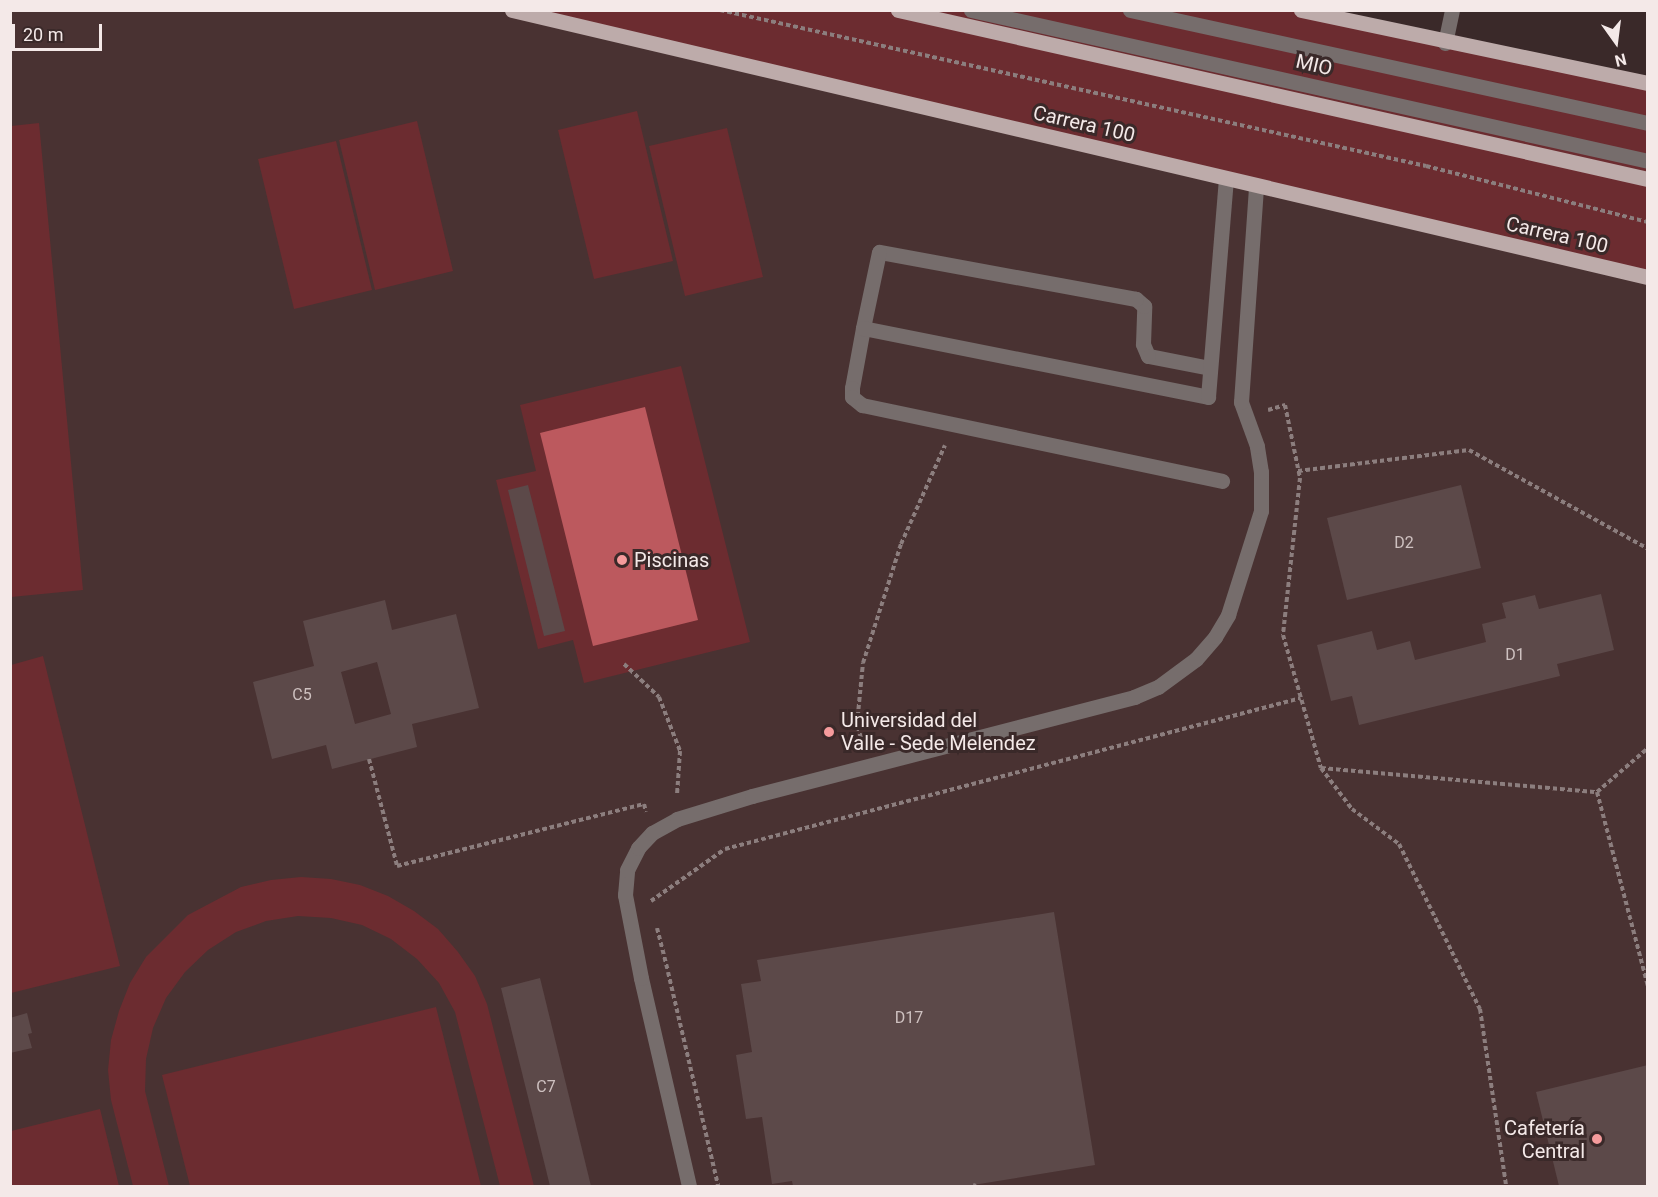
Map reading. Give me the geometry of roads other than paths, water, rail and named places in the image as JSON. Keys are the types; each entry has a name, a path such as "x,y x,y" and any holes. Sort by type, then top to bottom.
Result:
{"main road":[{"name":"Carrera 100","path":"512,10 1647,278"},
{"path":"898,10 1647,179"},
{"path":"1301,10 1445,43 1647,83"}],"street":[{"name":"MIO","path":"971,10 1647,161"},
{"name":"MIO","path":"1130,10 1647,123"},
{"path":"1445,43 1452,10"},
{"path":"864,328 1208,397 1226,179"},
{"path":"689,1186 641,978 625,895 627,870 638,848 652,833 677,819 752,796 1134,697 1158,687 1196,659 1215,638 1228,615 1261,511 1261,472 1248,417 1241,402 1256,186"},
{"path":"1210,368 1148,356 1143,344 1144,306 1136,299 879,252 852,388 855,402 862,405 1222,481"}],"place":[{"name":"Piscinas","path":"622,560"},
{"name":"Universidad del Valle - Sede Melendez","path":"829,732"},
{"name":"Cafetería Central","path":"1597,1139"}]}
